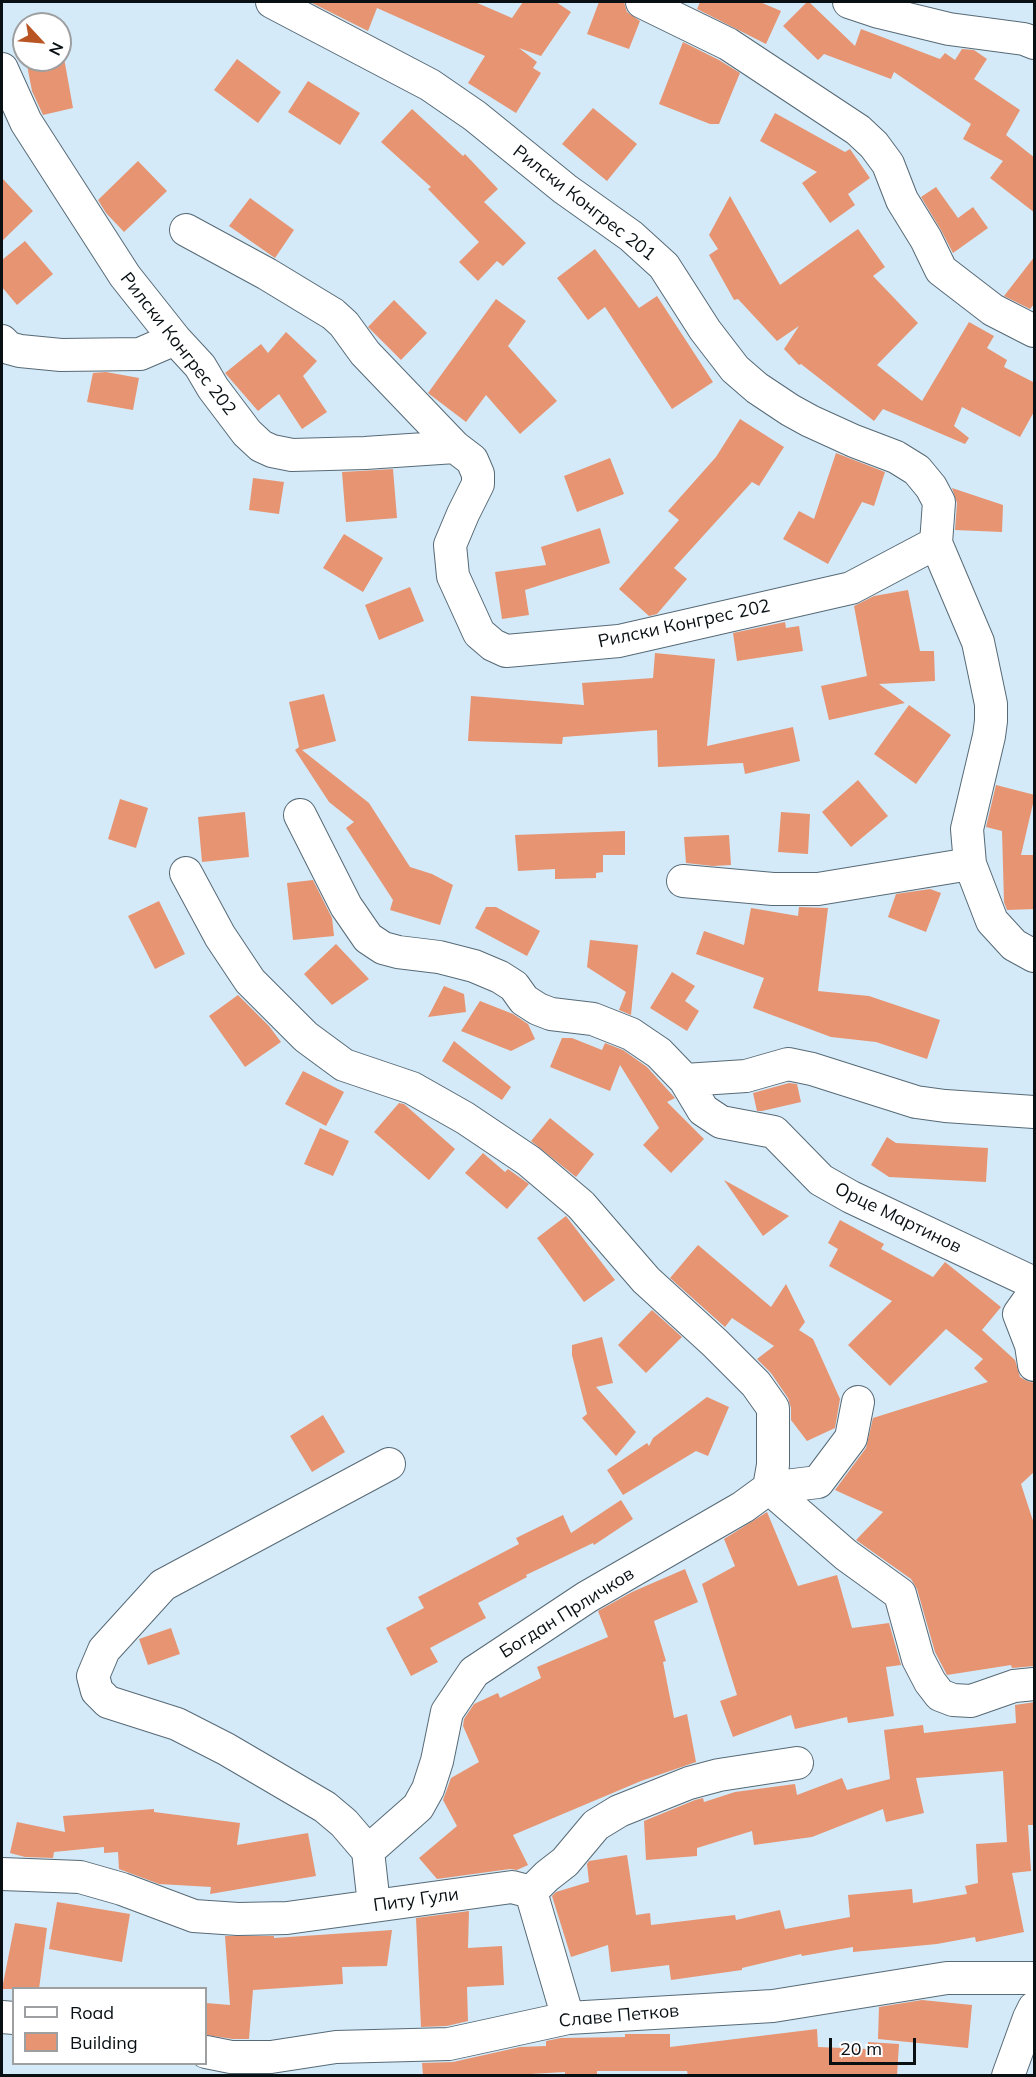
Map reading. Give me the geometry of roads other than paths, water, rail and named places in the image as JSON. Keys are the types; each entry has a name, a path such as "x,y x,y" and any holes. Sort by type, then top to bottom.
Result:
{"street":[{"name":"Рилски Конгрес 201","path":"272,2 430,85 482,121 565,189 631,236 664,266 711,338 735,369 757,388 810,421 896,457 917,470 931,487 939,502 936,543"},
{"path":"642,2 728,44 858,130 874,145 888,164 902,200 926,239 941,270 993,310 1035,331"},
{"path":"849,2 879,12 950,29 1024,39 1035,43"},
{"name":"Рилски Конгрес 202","path":"2,69 26,122 125,276 175,339 200,366 213,388 247,433 261,446 292,455 455,447"},
{"name":"Рилски Конгрес 202","path":"186,230 267,274 333,314 345,324 365,353 455,447 472,460 478,474 478,484 450,545 453,576 479,633 493,645 506,651 619,641 851,588 936,543"},
{"path":"2,340 9,348 61,355 140,354 175,339"},
{"path":"936,543 978,642 991,704 992,721 967,829 970,864 992,921 1014,945 1035,956"},
{"name":"Орце Мартинов","path":"300,815 346,906 368,938 383,948 439,957 474,966 514,986 524,1000 538,1009 551,1014 593,1019 614,1026 647,1044 685,1080 703,1110 721,1122 774,1132 821,1180 851,1197 1035,1282"},
{"path":"684,881 773,889 818,890 970,864"},
{"path":"186,873 220,936 250,981 306,1037 344,1065 412,1088 465,1118 529,1161 581,1205 646,1280 756,1384 773,1408 773,1465 769,1488 846,1555 900,1594 918,1659 940,1695 953,1701 971,1701 1014,1686 1035,1684"},
{"path":"685,1080 746,1076 788,1064 812,1069 916,1102 1035,1112"},
{"path":"1035,1293 1019,1314 1031,1345 1035,1365"},
{"name":"Богдан Прличков","path":"368,1851 418,1807 428,1789 437,1761 447,1712 474,1672 587,1597 732,1513 769,1488 818,1482 851,1438 858,1402"},
{"path":"374,1905 368,1851 344,1823 324,1807 226,1749 177,1725 108,1702 98,1691 93,1676 104,1650 163,1585 389,1464"},
{"path":"568,2018 531,1892 565,1862 596,1825 619,1811 689,1783 720,1775 797,1763"},
{"name":"Питу Гули","path":"2,1874 80,1877 122,1889 194,1917 238,1919 286,1918 512,1887 531,1892"},
{"name":"Славе Петков","path":"207,2052 231,2057 271,2057 336,2047 449,2044 568,2018 773,2006 947,1978 1035,1978"},
{"path":"1008,2076 1029,2018 1035,2008"},
{"path":"271,2057 300,2076"}]}
